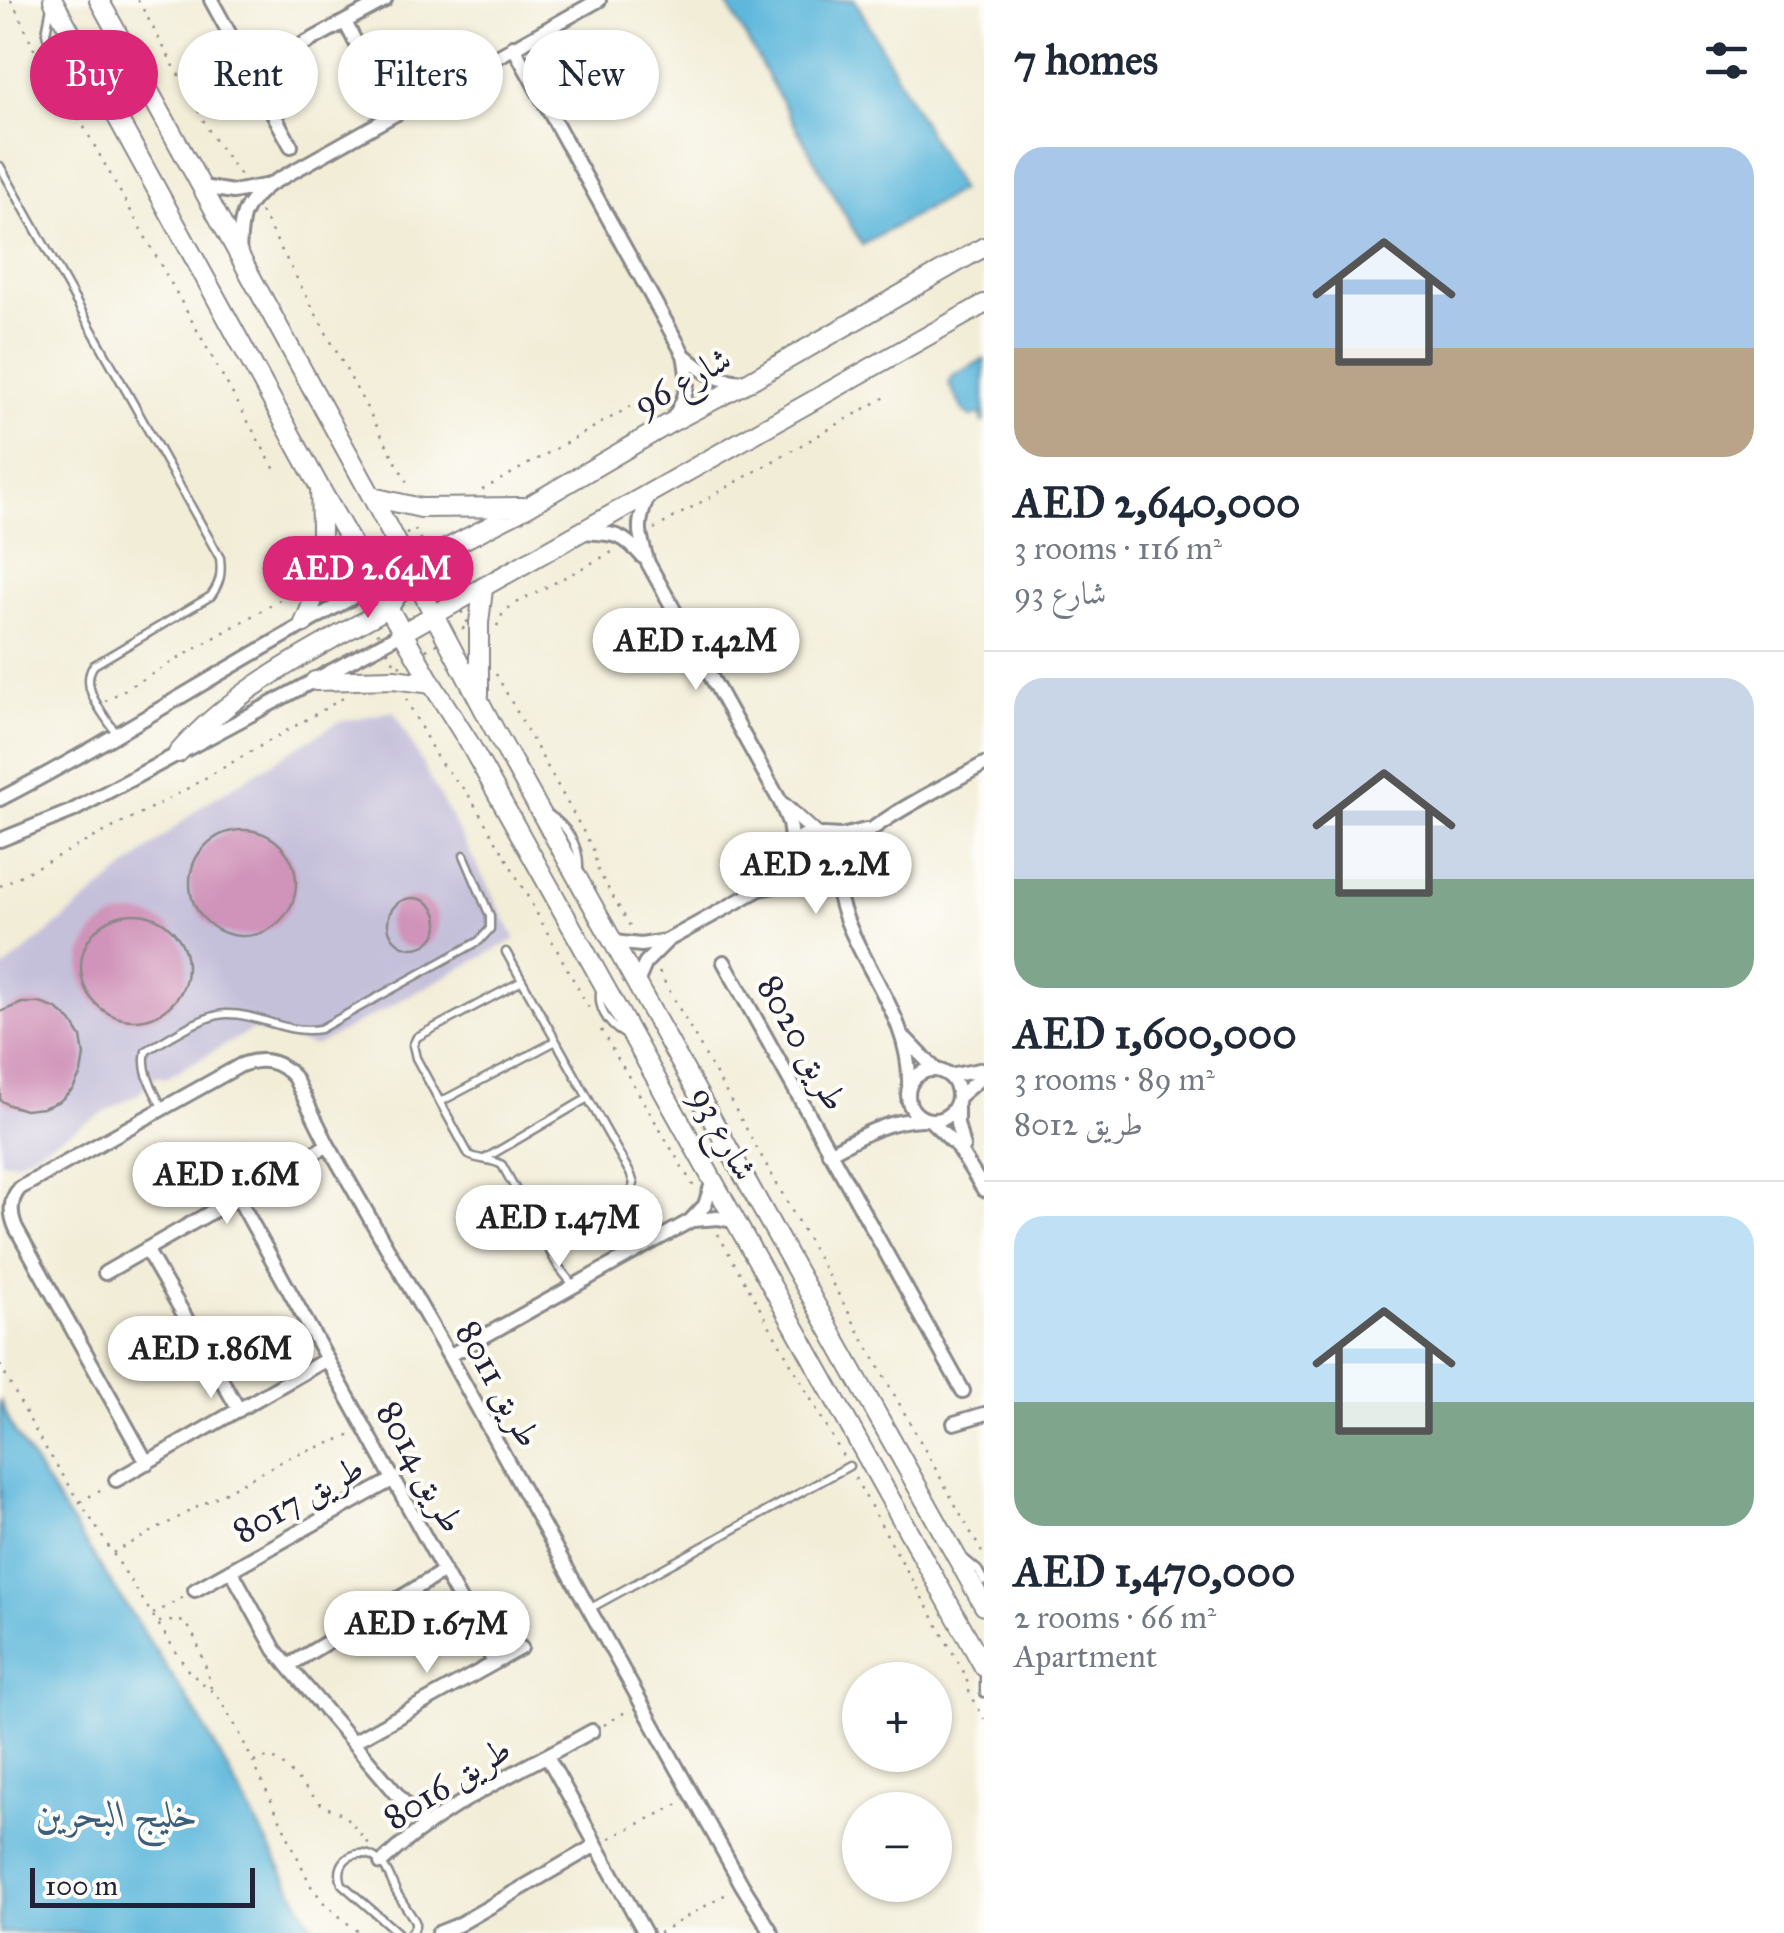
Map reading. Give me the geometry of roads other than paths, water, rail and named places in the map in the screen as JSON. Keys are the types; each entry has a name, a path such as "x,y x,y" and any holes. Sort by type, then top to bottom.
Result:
{"street":[{"name":"شارع 93","path":"52,0 320,488 468,742 984,1667"},
{"name":"شارع 93","path":"99,0 410,566 479,701 984,1606"},
{"path":"211,0 228,30"},
{"path":"318,37 384,0"},
{"path":"503,52 598,0"},
{"path":"345,22 349,30"},
{"path":"514,46 684,356 688,374 686,394 670,423"},
{"path":"277,120 291,146"},
{"path":"202,187 251,194 382,120"},
{"path":"239,255 242,216 251,194"},
{"name":"شارع 96","path":"376,585 527,507 984,247"},
{"path":"0,840 72,811 315,682 984,304"},
{"path":"684,356 706,374 748,382"},
{"path":"304,623 316,595 321,566 320,488"},
{"path":"650,492 635,540 782,803 792,870 830,900 848,925"},
{"path":"372,497 421,508 527,507"},
{"path":"578,532 635,540"},
{"path":"178,752 211,718 248,689 388,608 403,586 410,566"},
{"path":"0,799 376,585"},
{"path":"479,701 482,589"},
{"path":"315,682 394,679 432,684"},
{"path":"758,890 825,879 852,844 874,828 984,764"},
{"path":"782,803 836,848 838,895 848,925 902,1033 923,1059 955,1082 958,1132 984,1190"},
{"path":"613,942 645,951 758,890 775,874 798,838 819,834 841,836 874,828"},
{"path":"636,984 645,951"},
{"name":"طريق 8020","path":"724,962 963,1390"},
{"path":"902,1033 910,1069 908,1090 912,1110 944,1132 967,1159"},
{"name":"طريق 8011","path":"146,1463 16,1228 11,1206 14,1194 241,1065 264,1060 276,1062 294,1076 328,1146 769,1931"},
{"path":"908,1090 920,1073 935,1069"},
{"path":"950,1076 984,1072"},
{"path":"927,1120 946,1117 984,1072"},
{"name":"طريق 8020","path":"829,1153 878,1126 908,1090"},
{"name":"طريق 8020","path":"878,1126 927,1120"},
{"path":"105,1272 328,1146"},
{"path":"449,1356 690,1221 705,1205 713,1180"},
{"name":"طريق 8014","path":"238,1196 494,1662"},
{"path":"690,1221 718,1218 736,1222"},
{"path":"146,1249 239,1410"},
{"path":"116,1480 327,1359"},
{"path":"954,1423 984,1414"},
{"name":"طريق 8017","path":"195,1590 394,1480"},
{"name":"طريق 8017","path":"231,1570 288,1666 424,1826"},
{"path":"288,1666 444,1572"},
{"path":"353,1742 521,1648"},
{"name":"طريق 8016","path":"376,1860 424,1826 592,1731"},
{"name":"طريق 8016","path":"547,1756 645,1933"},
{"path":"438,1933 596,1846"}],"lane":[{"path":"0,166 220,558 219,585 211,596 89,671 88,686 116,733"},
{"path":"163,1108 148,1080 146,1050 212,1016 238,1015 296,1031 320,1029 479,942 490,930 490,916 464,855"},
{"path":"506,952 634,1184 630,1192 544,1240"},
{"path":"522,981 417,1038 413,1045 416,1058 470,1155 502,1165 558,1266 574,1286"},
{"path":"440,1102 556,1041"},
{"path":"484,1160 588,1098"},
{"path":"589,1609 849,1466"},
{"path":"954,1552 973,1565 984,1580"},
{"path":"984,1667 984,1693"},
{"path":"398,1933 339,1878 340,1866 348,1858 359,1854 376,1860 415,1922 410,1933"}],"water":[{"path":"725,0 855,0 960,190 862,245"},
{"path":"984,359 984,424 980,414 971,417 964,412 949,384 953,376"},
{"name":"خليج البحرين","path":"0,1400 12,1428 62,1508 199,1717 310,1922 322,1933 0,1933"}]}
